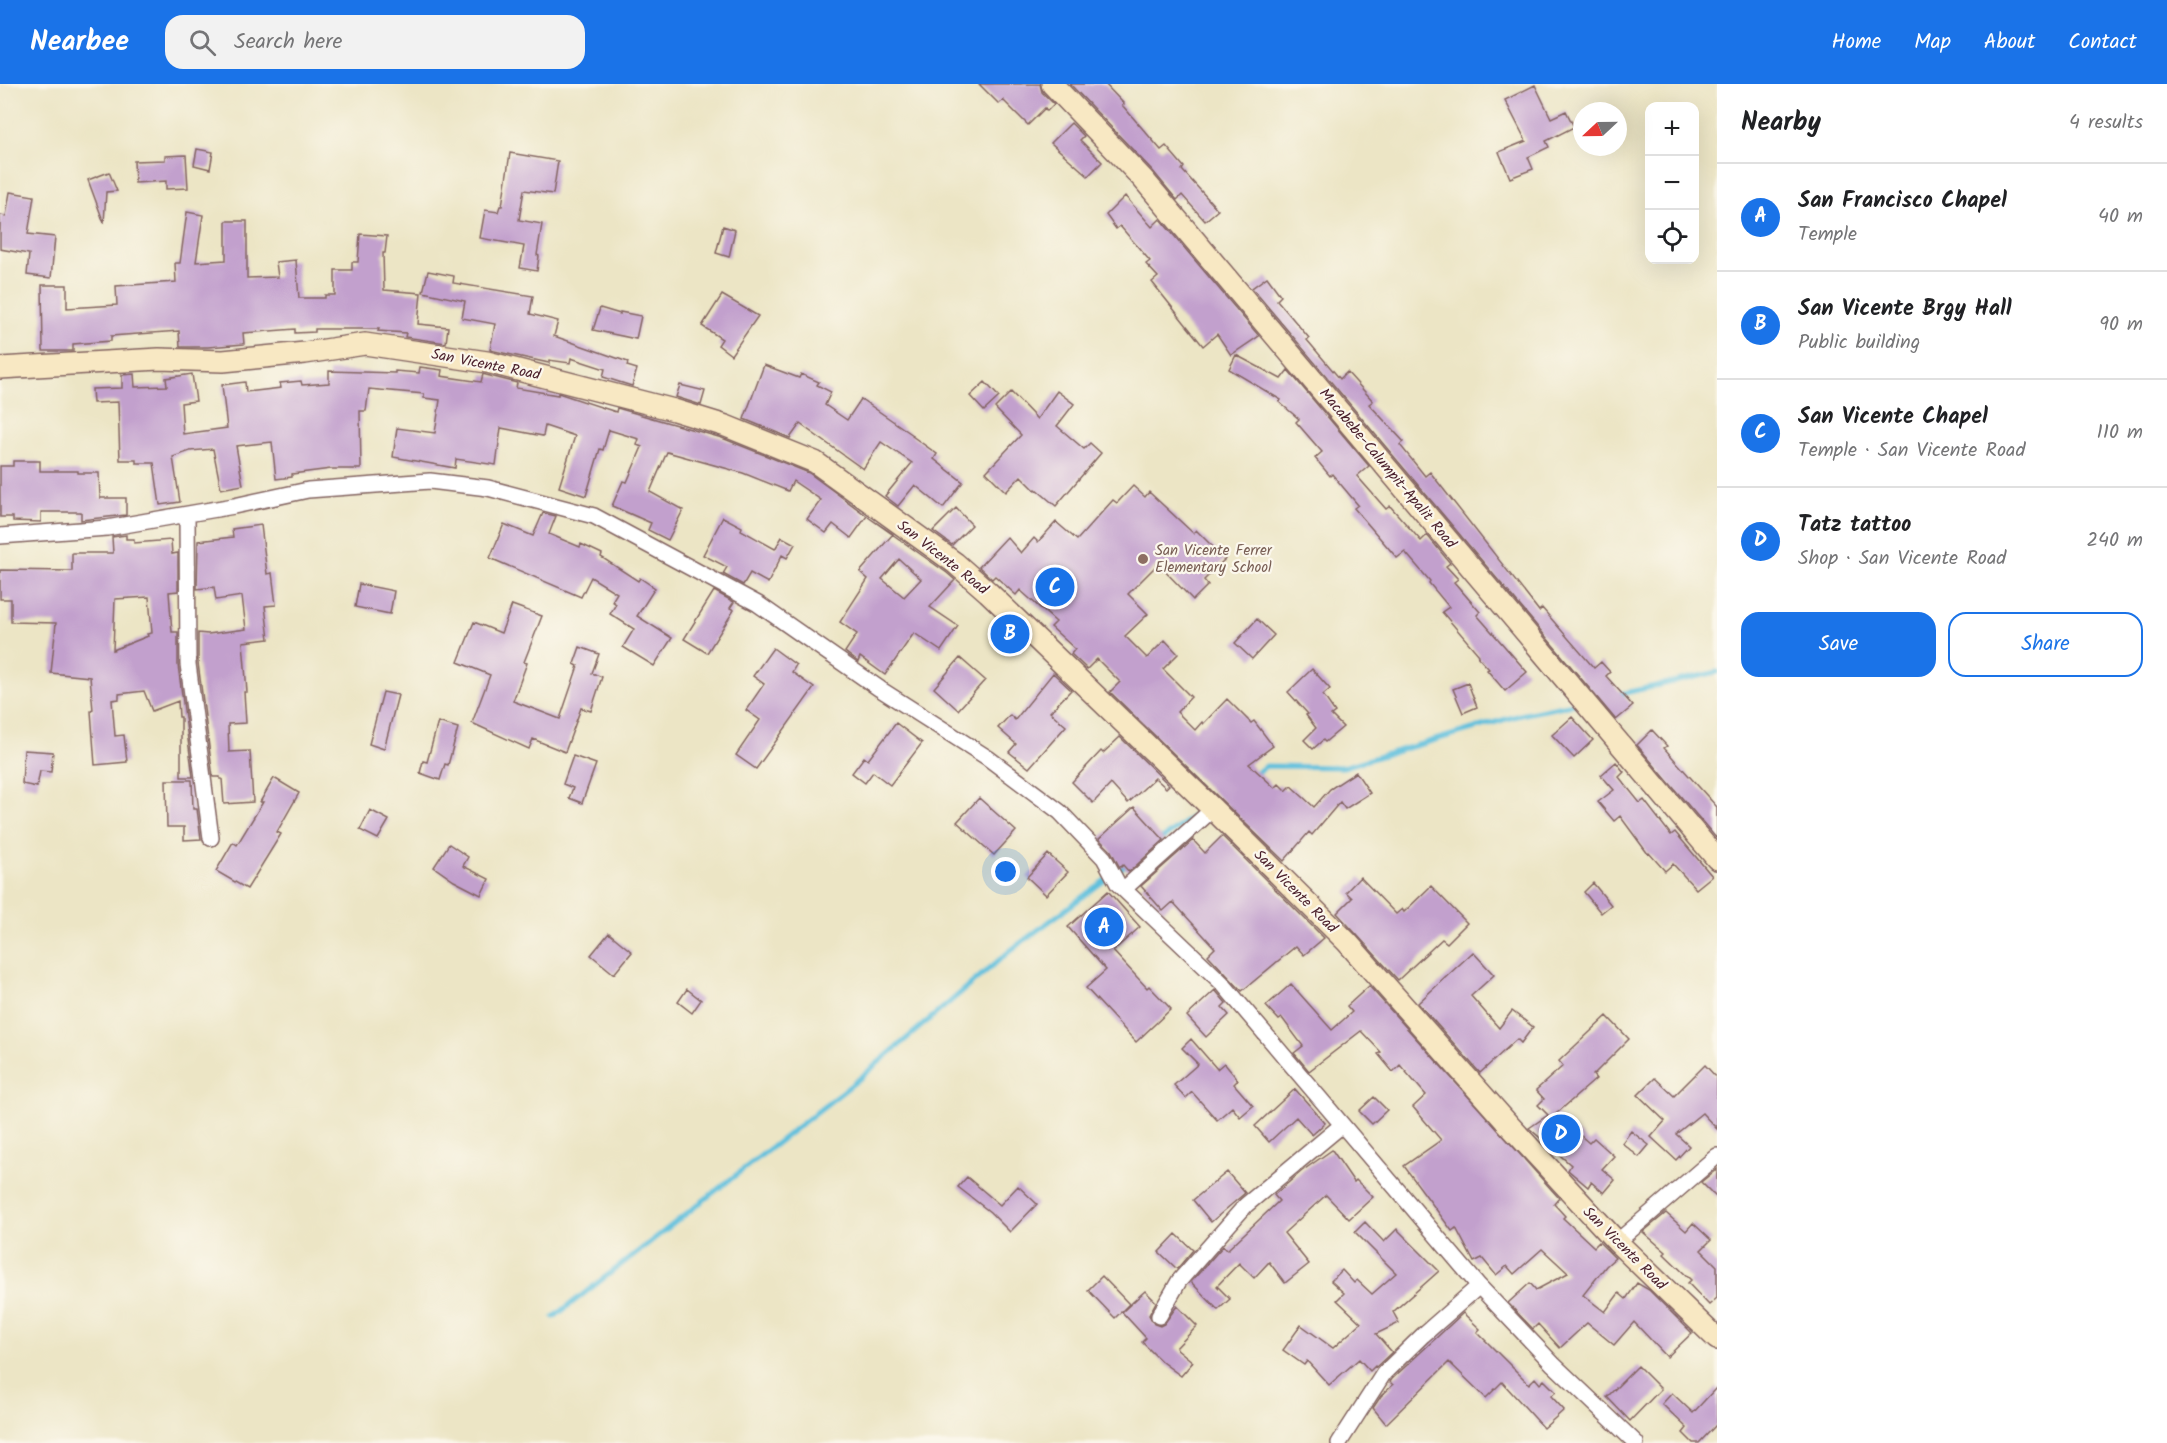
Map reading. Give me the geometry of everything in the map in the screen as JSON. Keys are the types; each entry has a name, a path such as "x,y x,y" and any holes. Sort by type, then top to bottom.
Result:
{"street":[{"name":"Macabebe-Calumpit-Apalit Road","path":"1052,84 1143,179 1717,859"},
{"name":"San Vicente Road","path":"0,368 159,359 223,361 305,353 365,344 487,362 652,404 726,426 815,462 955,563 1209,804 1347,942 1509,1125 1617,1242 1717,1339"},
{"path":"0,536 107,528 187,515 308,490 430,481 489,488 594,516 758,604 880,689 997,765 1060,812 1104,858 1121,887 1221,983 1479,1286 1553,1364 1636,1443"},
{"path":"187,515 188,664 211,838"},
{"path":"1121,887 1209,804"},
{"path":"1160,1316 1179,1281 1246,1205 1342,1125"},
{"path":"1617,1242 1717,1156"},
{"path":"1339,1443 1384,1372 1479,1286"}],"building":[{"path":"979,84 1040,84 1042,92 1054,104 1047,111 1045,108 1028,125 1003,100 999,104"},
{"path":"1070,84 1105,84 1161,150 1166,146 1184,167 1182,170 1218,210 1205,221 1182,195 1177,200 1152,170"},
{"path":"1535,85 1551,118 1566,111 1573,125 1573,128 1546,141 1549,147 1528,157 1533,169 1510,178 1499,152 1526,141 1505,100"},
{"path":"1071,123 1084,136 1080,140 1102,162 1088,176 1051,143"},
{"path":"197,149 213,152 210,169 194,165"},
{"path":"510,153 558,161 553,194 524,190 519,220 542,224 537,271 520,268 524,246 480,238 485,210 498,212 502,206"},
{"path":"186,155 188,188 166,189 166,181 135,183 134,161 165,160 165,156"},
{"path":"109,172 117,191 106,192 104,223 88,180"},
{"path":"10,192 34,196 28,234 55,237 51,278 27,275 29,254 0,249 0,215 6,216"},
{"path":"1125,196 1152,227 1160,219 1259,336 1231,355 1217,334 1203,346 1152,282 1158,277 1146,264 1150,261 1120,226 1116,229 1106,215"},
{"path":"187,212 203,215 196,262 226,260 226,221 247,221 247,278 278,277 276,262 296,260 299,298 325,298 325,295 335,295 335,270 352,270 352,262 358,262 360,234 387,236 385,253 383,253 384,290 421,293 418,324 448,327 446,343 405,337 406,333 378,331 379,329 315,329 315,332 295,333 295,329 243,333 244,344 180,347 179,331 111,336 111,341 73,344 73,351 43,351 42,285 67,285 67,308 117,305 116,286 176,282 175,263 180,263"},
{"path":"723,226 735,230 729,257 716,253"},
{"path":"428,271 454,276 453,283 533,296 530,314 558,321 554,336 628,362 627,366 637,369 632,386 603,377 605,369 571,358 570,363 549,360 549,363 490,350 495,324 462,318 465,301 423,292"},
{"path":"1267,277 1281,296 1277,300 1309,338 1307,340 1340,379 1347,372 1373,401 1369,404 1404,442 1400,445 1425,476 1430,472 1539,611 1542,608 1594,668 1601,662 1610,672 1606,676 1633,706 1616,720 1252,288"},
{"path":"722,295 758,316 731,355 718,345 722,339 702,326"},
{"path":"600,308 620,314 620,312 641,316 636,339 593,330"},
{"path":"1236,355 1281,379 1288,370 1369,466 1357,476 1386,509 1390,506 1421,541 1427,535 1450,563 1446,566 1458,579 1454,582 1480,612 1477,615 1527,672 1505,691 1487,670 1489,669 1478,657 1479,655 1442,612 1449,607 1429,583 1430,581 1405,552 1397,558 1354,508 1358,505 1315,458 1322,452 1296,422 1299,419 1279,402 1281,400 1229,369"},
{"path":"764,365 799,378 801,374 819,382 817,385 831,392 825,405 847,420 861,399 937,454 934,459 963,482 943,508 915,485 898,506 885,496 912,463 881,442 863,469 800,424 790,438 744,419"},
{"path":"420,367 442,370 441,376 481,382 483,374 517,383 516,388 558,395 558,393 616,412 617,408 722,438 809,473 867,516 851,538 833,524 826,533 807,519 821,500 793,481 788,491 743,473 667,452 650,492 683,510 668,540 648,530 651,523 612,506 623,481 627,482 642,447 637,445 639,439 609,430 603,450 600,449 586,496 559,487 575,436 545,426 543,436 501,428 496,465 456,459 455,468 393,457 397,428 435,433 440,400 424,398 424,394 369,389 366,411 360,411 361,469 331,469 292,474 292,477 276,479 272,442 236,446 243,485 221,489 213,449 190,451 173,457 180,502 160,505 154,463 120,460 118,402 93,403 92,389 122,388 122,375 134,374 135,387 167,386 166,378 192,374 196,401 181,403 183,434 227,428 222,385 245,382 246,392 281,388 280,383 301,381 302,385 329,383 329,371 419,373"},
{"path":"985,382 999,397 984,411 970,396"},
{"path":"680,385 705,391 701,405 676,397"},
{"path":"1057,391 1074,404 1057,426 1084,449 1090,443 1101,453 1056,506 1021,476 1006,492 986,472 1021,435 995,408 1011,392 1037,419"},
{"path":"13,461 40,461 40,471 99,473 100,498 126,498 126,515 81,520 81,512 41,512 41,522 13,521 13,517 0,517 0,466 13,466"},
{"path":"1133,486 1145,497 1149,492 1193,533 1196,530 1225,559 1204,580 1208,585 1193,600 1158,564 1128,594 1148,614 1125,636 1147,658 1165,640 1178,654 1163,669 1191,697 1177,712 1195,730 1227,699 1251,723 1254,721 1273,746 1249,764 1275,788 1279,784 1286,791 1291,786 1314,807 1330,789 1356,772 1370,793 1345,809 1340,802 1312,835 1309,832 1284,861 1110,692 1120,682 1097,659 1087,669 1071,654 1075,649 1051,627 1056,622 1020,590 1016,595 995,576 992,579 979,567 1007,537 1021,553 1034,538 1038,542 1056,522 1077,540 1113,500 1117,503"},
{"path":"956,508 972,525 952,545 933,531"},
{"path":"543,513 556,516 549,534 580,547 581,544 602,554 601,557 638,581 640,578 655,588 637,616 672,638 654,666 623,647 634,629 610,614 616,604 612,601 617,593 591,577 581,597 490,558 504,524 533,536"},
{"path":"723,517 775,549 782,537 795,544 787,558 782,555 768,583 750,573 743,585 723,574 727,567 703,555"},
{"path":"261,525 267,574 272,573 276,605 265,606 269,639 243,642 247,692 244,692 246,723 228,724 229,752 250,751 253,802 224,804 222,779 213,777 198,663 198,633 208,634 246,629 242,596 216,600 214,587 197,589 198,541 233,537 232,529"},
{"path":"893,534 955,580 930,607 958,626 941,651 914,633 885,675 860,657 858,662 845,652 857,634 840,622 868,579 860,572","holes":["899,559 921,579 904,597 882,579"]},
{"path":"126,535 126,539 134,539 134,543 171,540 172,554 178,553 178,591 169,592 172,632 178,632 178,665 193,777 181,777 181,717 179,717 178,701 152,711 144,691 119,694 119,699 112,700 115,736 124,735 127,762 95,765 90,677 51,673 56,623 11,622 11,599 0,599 0,570 72,571 72,553 113,553 112,537","holes":["149,597 152,633 113,650 115,599"]},
{"path":"359,584 394,591 390,614 355,607"},
{"path":"714,591 734,602 730,608 734,610 707,653 684,639"},
{"path":"512,605 542,616 524,662 527,663 513,701 560,719 578,666 574,664 580,647 599,654 592,673 602,677 591,711 581,708 565,752 533,739 529,749 472,723 490,675 458,662 474,622 501,633"},
{"path":"1257,619 1274,635 1252,659 1235,643"},
{"path":"1002,623 1019,639 1009,650 992,633"},
{"path":"773,648 796,665 792,672 814,688 756,769 736,755 760,720 746,710 764,684 753,676"},
{"path":"960,658 985,680 958,710 934,688"},
{"path":"1312,669 1330,689 1323,695 1335,712 1331,715 1343,727 1313,749 1304,740 1316,728 1306,715 1308,714 1288,692"},
{"path":"1053,673 1071,690 1050,712 1066,726 1029,768 1009,752 1016,744 998,728 1010,715 1015,720"},
{"path":"1468,683 1477,707 1463,713 1453,689"},
{"path":"383,692 398,695 384,749 369,744"},
{"path":"1572,717 1593,740 1574,758 1552,735"},
{"path":"438,722 458,728 448,765 445,764 440,780 420,773 423,761 427,762"},
{"path":"896,723 922,743 890,785 873,772 865,783 852,773 864,757 868,760"},
{"path":"1652,730 1667,746 1664,748 1717,807 1717,839 1637,745"},
{"path":"1120,737 1169,785 1166,788 1155,778 1128,803 1111,784 1093,803 1072,782 1101,751 1103,753"},
{"path":"24,750 53,752 51,772 40,771 37,787 22,784"},
{"path":"573,756 596,764 582,803 569,798 573,788 563,784"},
{"path":"1616,762 1624,772 1619,777 1640,803 1644,800 1671,835 1675,832 1712,876 1696,889 1673,864 1665,871 1648,854 1620,816 1614,821 1598,802 1614,790 1601,775"},
{"path":"274,778 299,793 277,832 281,834 247,889 216,871 233,842 237,845 263,802 260,802"},
{"path":"166,780 192,780 193,809 197,809 201,839 184,840 184,827 167,827"},
{"path":"979,798 1016,831 994,855 957,822"},
{"path":"1134,807 1164,840 1129,872 1123,865 1119,866 1111,851 1099,839"},
{"path":"370,810 389,820 378,839 360,830"},
{"path":"1222,836 1324,938 1304,955 1296,946 1242,991 1208,955 1215,948 1173,902 1163,911 1141,886 1193,840 1205,853"},
{"path":"449,844 468,857 463,866 489,879 481,895 434,867"},
{"path":"1048,854 1068,872 1046,895 1027,877"},
{"path":"1360,877 1396,914 1402,909 1404,912 1431,886 1467,923 1447,943 1442,939 1398,980 1337,913 1352,898 1346,892"},
{"path":"1593,883 1611,905 1601,913 1584,892"},
{"path":"1108,891 1140,927 1113,951 1147,988 1149,986 1171,1009 1136,1042 1086,988 1106,970 1068,927"},
{"path":"609,933 632,952 614,974 591,955"},
{"path":"1473,952 1494,975 1471,996 1499,1028 1512,1011 1533,1027 1521,1043 1517,1039 1480,1073 1418,1003"},
{"path":"1291,984 1332,1030 1352,1012 1347,1006 1369,986 1559,1198 1554,1204 1565,1216 1563,1218 1594,1247 1599,1242 1615,1258 1583,1295 1605,1312 1619,1293 1626,1299 1637,1283 1649,1290 1692,1333 1667,1357 1634,1322 1614,1345 1587,1323 1560,1348 1538,1324 1533,1329 1508,1303 1530,1283 1536,1290 1568,1273 1542,1249 1514,1274 1507,1266 1496,1275 1482,1258 1474,1262 1456,1228 1452,1231 1404,1166 1441,1140 1413,1107 1426,1095 1400,1065 1393,1072 1378,1054 1381,1052 1361,1031 1309,1071 1294,1053 1303,1046 1282,1018 1279,1020 1266,1006"},
{"path":"687,989 701,1000 692,1013 678,1002"},
{"path":"1215,990 1226,1003 1222,1007 1229,1015 1206,1037 1187,1016"},
{"path":"1607,1016 1629,1039 1593,1075 1596,1079 1556,1114 1589,1143 1594,1138 1614,1156 1602,1169 1615,1180 1604,1193 1591,1182 1588,1187 1568,1170 1571,1165 1529,1128 1548,1115 1538,1105 1544,1099 1536,1090 1563,1066 1559,1061"},
{"path":"1191,1039 1217,1069 1224,1063 1238,1080 1234,1084 1253,1106 1240,1117 1232,1107 1217,1120 1192,1092 1186,1098 1174,1085 1198,1064 1182,1048"},
{"path":"1705,1065 1717,1078 1717,1129 1702,1113 1676,1134 1689,1146 1676,1160 1651,1137 1665,1121 1638,1095 1655,1078 1674,1096"},
{"path":"1295,1089 1325,1123 1312,1135 1296,1117 1269,1142 1255,1126"},
{"path":"1374,1097 1387,1110 1372,1124 1359,1111"},
{"path":"1631,1131 1649,1145 1639,1157 1622,1143"},
{"path":"1332,1150 1354,1182 1356,1180 1373,1197 1349,1219 1326,1195 1284,1233 1309,1264 1285,1283 1269,1262 1254,1278 1239,1263 1217,1286 1230,1299 1218,1310 1191,1282 1223,1246 1227,1250 1279,1201 1274,1195"},
{"path":"1717,1169 1717,1198 1701,1182"},
{"path":"1227,1172 1245,1193 1211,1222 1193,1200"},
{"path":"967,1177 1000,1205 1018,1186 1037,1204 1010,1232 990,1212 958,1187"},
{"path":"1666,1213 1686,1231 1693,1223 1711,1240 1701,1250 1717,1266 1717,1298 1709,1305 1688,1283 1691,1280 1664,1254 1666,1252 1643,1232"},
{"path":"1365,1222 1384,1242 1397,1229 1439,1271 1393,1312 1399,1323 1376,1334 1392,1352 1370,1371 1359,1359 1329,1385 1307,1361 1304,1365 1283,1350 1301,1325 1333,1348 1361,1323 1337,1300 1344,1293 1331,1281 1342,1270 1354,1283 1357,1280 1372,1294 1396,1273 1355,1232"},
{"path":"1176,1234 1193,1250 1177,1269 1159,1252"},
{"path":"1102,1276 1129,1304 1115,1318 1088,1290"},
{"path":"1145,1291 1156,1302 1149,1315 1154,1324 1160,1326 1164,1324 1177,1306 1197,1326 1176,1348 1193,1362 1181,1376 1162,1362 1142,1342 1146,1338 1122,1312"},
{"path":"1463,1313 1480,1329 1477,1332 1529,1384 1535,1378 1540,1384 1544,1380 1556,1392 1551,1396 1564,1410 1544,1428 1502,1382 1486,1398 1449,1362 1386,1424 1373,1408 1381,1396 1393,1385 1390,1382 1392,1379"},
{"path":"1638,1366 1661,1389 1630,1421 1607,1397"},
{"path":"1717,1387 1717,1424 1699,1443 1693,1443 1683,1433 1687,1428 1662,1404 1672,1393 1693,1413"}],"waterway":[{"path":"1616,695 1717,672"},
{"path":"1253,775 1266,766 1343,767 1520,715 1578,703"},
{"path":"1158,842 1199,812"},
{"path":"554,1317 859,1079 1011,950 1128,863"}],"place":[{"name":"San Vicente Ferrer Elementary School","path":"1143,559"},
{"name":"San Vicente Chapel","path":"1055,587"},
{"name":"San Vicente Brgy Hall","path":"1010,634"},
{"name":"San Francisco Chapel","path":"1104,927"},
{"name":"Tatz tattoo","path":"1561,1134"}]}
